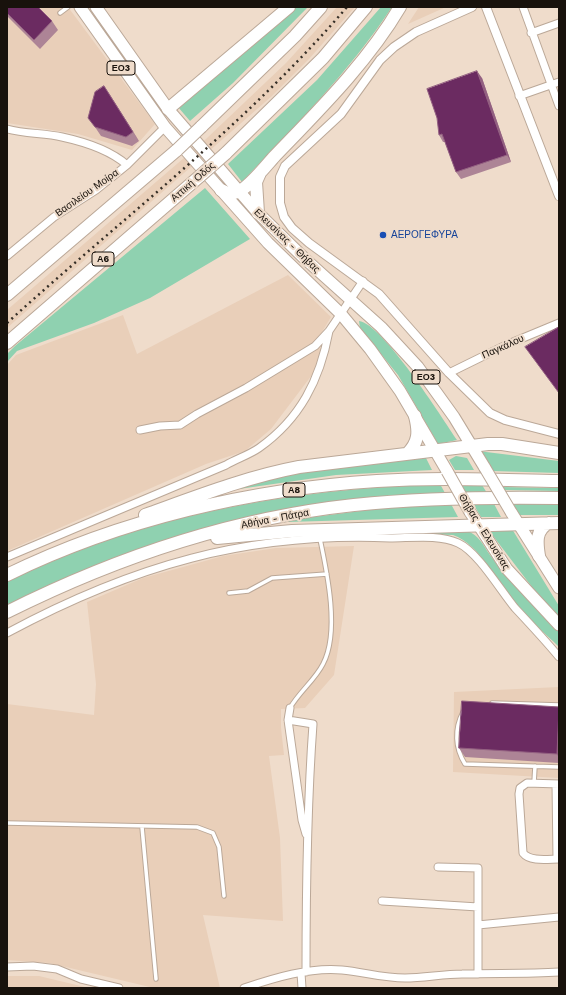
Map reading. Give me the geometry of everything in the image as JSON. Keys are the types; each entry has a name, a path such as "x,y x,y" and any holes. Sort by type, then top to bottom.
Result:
{"highway":[{"path":"168,110 289,7"},
{"path":"7,294 177,150 295,36 321,7"},
{"name":"Αττική Οδός","path":"7,343 225,154 323,58 366,7"},
{"path":"221,190 231,193 240,191 260,172 339,88 380,37 400,7"},
{"path":"258,213 256,182 260,172"},
{"path":"407,454 418,440 418,430 415,416"},
{"path":"39,560 107,529 241,481 273,472 470,445 502,444 559,453"},
{"name":"Α8","path":"7,575 39,560 136,526 211,505 274,493 351,483 398,480 559,481"},
{"name":"Αθήνα - Πάτρα","path":"7,612 90,574 174,544 261,520 346,506 429,499 559,498"},
{"path":"174,544 273,532 554,523"},
{"path":"539,556 537,536 540,530 554,523"}],"main road":[{"name":"Ελευσίνας - Θήβας","path":"80,7 165,127 268,243 341,314 387,371 447,471"},
{"name":"Ελευσίνας - Θήβας","path":"96,7 168,110 258,213 304,258 381,327 418,367 450,411 518,523"},
{"path":"165,127 168,110"},
{"name":"Θήβας - Ελευσίνας","path":"447,471 470,512 498,556 516,580 559,625"},
{"name":"ΕΟ3","path":"518,523 559,588"}],"street":[{"path":"472,7 416,32 394,46 380,60 341,114 285,166 280,177 280,203 284,217 292,228 309,243 379,294 448,373 490,413 506,420 559,434"},
{"path":"486,7 519,96 558,191"},
{"path":"523,7 531,33 559,106"},
{"path":"531,33 559,23"},
{"path":"519,96 559,82"},
{"name":"Βασιλείου Μοίρα","path":"7,256 54,217 96,190 127,165 165,127"},
{"path":"7,129 62,137 89,145 117,156 127,165"},
{"path":"140,430 160,426 180,425 197,414 246,388 315,346 329,331 363,281"},
{"name":"Παγκάλου","path":"448,373 506,345 559,323"},
{"path":"7,557 226,465 258,449 282,428 308,396 324,359 329,331"},
{"path":"7,633 83,595 186,559 239,547 320,537 434,538 457,542 473,554 515,607 559,657"},
{"path":"290,708 288,720 301,813 307,838"},
{"path":"288,720 313,724 310,811 307,838 304,972 302,988"},
{"path":"527,783 558,784 558,859 526,857 523,853 520,788 527,783"},
{"path":"438,868 478,868 478,974"},
{"path":"382,901 478,906"},
{"path":"478,925 559,917"},
{"path":"7,967 32,966 57,969 80,979 119,988"},
{"path":"244,988 304,972 341,970 368,975 406,978 559,972"}],"lane":[{"path":"60,13 68,7"},
{"path":"290,708 298,695 323,664 329,647 331,605 320,537"},
{"path":"229,593 248,591 272,578 327,574"},
{"path":"484,702 559,705"},
{"path":"466,707 459,721 457,736 459,751 465,764 559,767"},
{"path":"534,783 535,766"},
{"path":"7,823 197,827 213,834 219,847 224,896"},
{"path":"142,827 156,979"}],"shaded area":[{"path":"7,7 68,7 155,124 132,150 78,134 7,123"},
{"path":"337,7 355,7 309,59 272,96 7,328 7,310 206,139 286,63"},
{"path":"419,7 446,7 408,24"},
{"path":"288,275 331,317 319,337 321,350 315,371 271,429 245,451 206,464 7,551 7,365 16,355 123,315 137,354"},
{"path":"354,546 334,675 305,708 281,709 281,728 284,755 269,756 280,838 283,921 203,915 220,988 154,988 49,963 7,960 7,704 94,715 96,684 87,602 143,578 223,556 276,548"},
{"path":"559,687 559,778 453,772 454,692"},
{"path":"7,976 39,976 89,988 7,988"}],"green space":[{"path":"296,7 308,7 233,83 190,121 178,107"},
{"path":"381,7 392,7 358,54 321,98 242,182 228,164 317,80"},
{"path":"205,188 250,239 150,298 94,323 17,351 7,362 7,354 15,346"},
{"path":"359,321 369,326 382,337 396,354 426,394 457,440 438,444 398,375 360,328"},
{"path":"478,451 559,461 559,473 492,471"},
{"path":"425,456 432,470 336,475 232,490 274,475"},
{"path":"456,456 467,458 474,470 455,470 449,460"},
{"path":"440,484 445,493 406,495 144,548 87,569 7,606 7,581 58,558 110,539 164,523 273,499 328,492"},
{"path":"461,485 482,485 487,493 466,493"},
{"path":"501,487 559,488 559,491 503,490"},
{"path":"472,502 493,502 501,517 481,517"},
{"path":"510,502 559,504 559,515 518,515"},
{"path":"451,504 458,517 287,522 290,520 376,509"},
{"path":"512,529 559,606 559,617 532,587 490,532"},
{"path":"467,531 478,538 506,575 559,630 559,647 521,610 480,555 463,540 453,535 362,532"}],"building":[{"path":"7,7 38,7 52,21 34,40 7,13"},
{"path":"477,71 507,155 456,172 442,134 439,135 437,118 427,89"},
{"path":"104,86 133,132 126,137 95,127 88,118 95,92"},
{"path":"559,327 559,393 525,347"},
{"path":"462,701 559,707 557,754 459,748"}],"railway":[{"path":"7,323 182,170 267,92 347,7"}],"place":[{"name":"ΑΕΡΟΓΕΦΥΡΑ","path":"383,235"}]}
